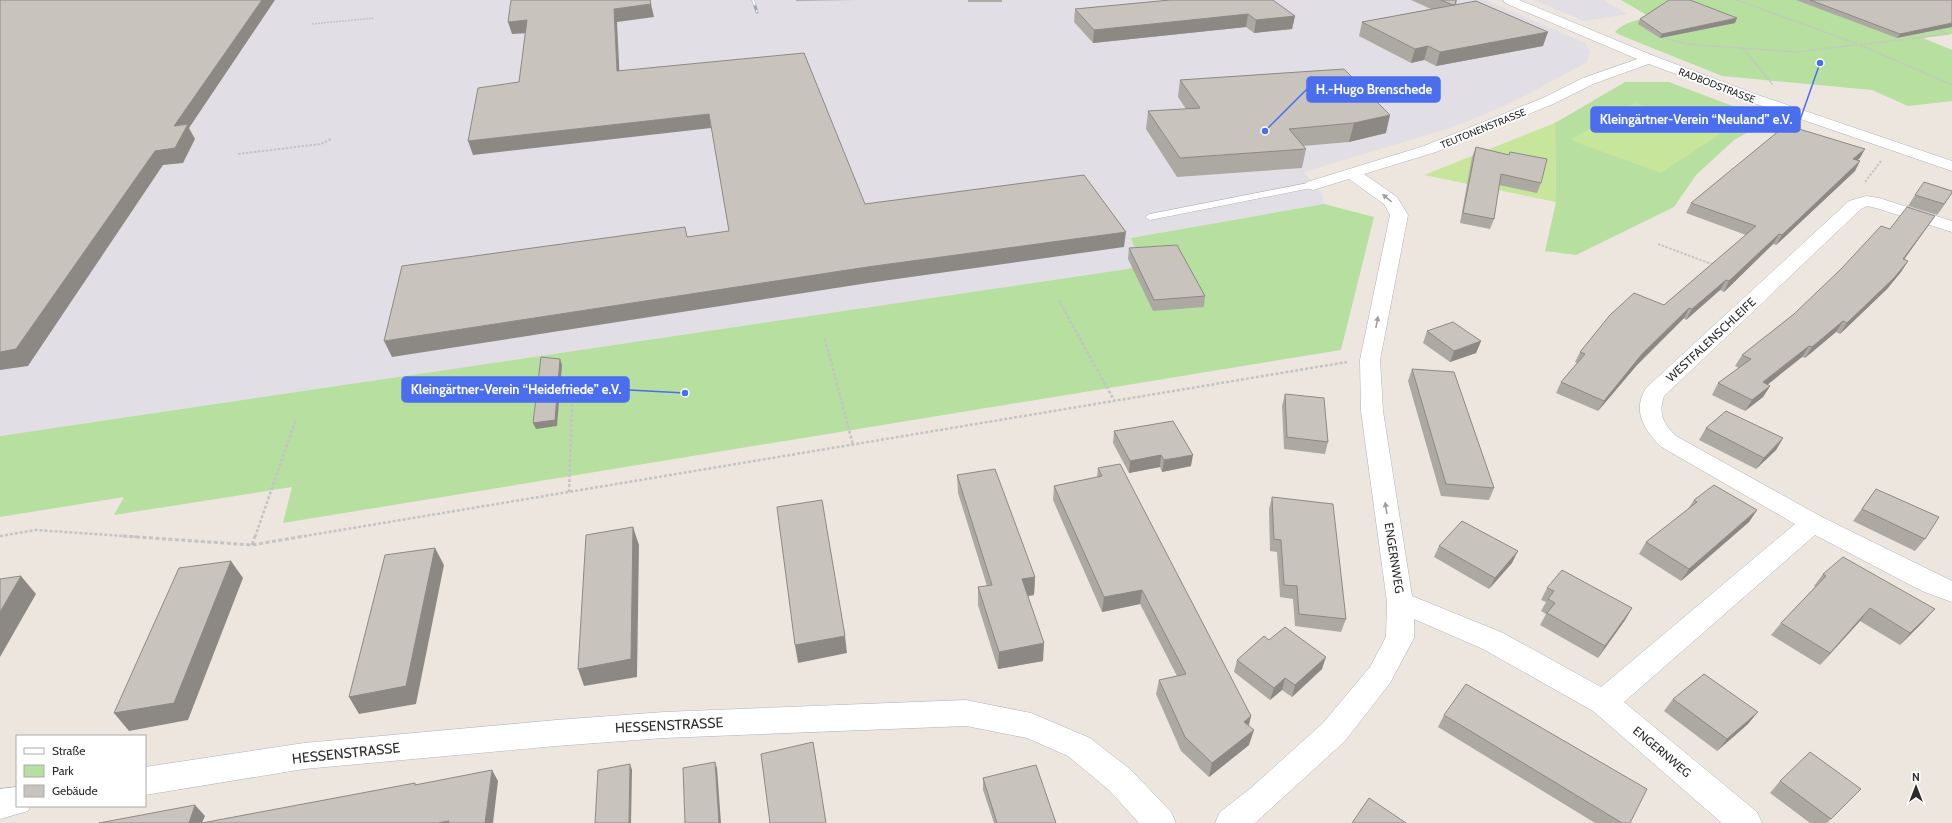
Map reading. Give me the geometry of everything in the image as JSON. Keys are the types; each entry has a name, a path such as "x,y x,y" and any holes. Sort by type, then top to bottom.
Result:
{"street":[{"name":"RADBODSTRASSE","path":"1509,0 1649,59 1750,97 1952,166"},
{"name":"TEUTONENSTRASSE","path":"1313,185 1353,174 1430,149 1548,101 1588,81 1649,59"},
{"name":"ENGERNWEG","path":"1353,174 1391,201 1399,215 1370,360 1372,412 1400,602 1493,641 1603,702 1746,823"},
{"path":"1866,201 1899,208 1952,227"},
{"name":"WESTFALENSCHLEIFE","path":"1866,201 1855,205 1654,393 1649,406 1650,419 1656,428 1668,440 1813,523 1931,584 1952,592"},
{"path":"1603,702 1813,523"},
{"path":"1231,823 1262,798 1334,732 1380,675 1400,638 1400,602"},
{"name":"HESSENSTRASSE","path":"146,781 304,756 556,733 664,725 966,713 1031,726 1080,747 1120,780 1160,823"},
{"path":"0,804 16,801"}],"lane":[{"path":"1150,218 1313,185"}],"path":[{"path":"1737,0 1858,44 1952,85"},
{"path":"312,24 374,18"},
{"path":"1656,36 1686,44 1796,52 1949,34 1934,29"},
{"path":"1743,48 1770,80 1775,89"},
{"path":"238,154 321,144 331,139"},
{"path":"1866,201 1862,186 1892,146"},
{"path":"1658,244 1717,266"},
{"path":"1059,301 1114,402"},
{"path":"825,339 853,445"},
{"path":"0,536 36,530 252,545 1114,402 1337,362 1370,360"},
{"path":"568,492 573,376"},
{"path":"252,545 296,419"}],"shaded area":[{"path":"0,0 1486,0 1585,43 1590,52 1587,62 1523,97 1488,113 1450,128 1304,172 1322,194 1324,204 1131,238 1138,257 1134,268 0,436"},
{"path":"1534,0 1604,0 1627,14 1584,21"}],"green space":[{"path":"1621,0 1952,0 1952,34 1923,38 1952,50 1952,101 1908,106 1872,90 1722,76 1615,32 1635,20 1650,17"},
{"path":"1625,82 1669,82 1770,120 1734,140 1696,175 1674,207 1576,255 1545,251 1556,202 1555,123"},
{"path":"1635,103 1723,132 1661,173 1570,140"},
{"path":"1555,123 1556,202 1424,175"},
{"path":"1324,204 1374,217 1341,350 283,523 292,487 114,515 124,497 0,517 0,436 1134,268 1138,257 1131,238"}],"building":[{"path":"0,0 262,0 174,126 188,124 175,148 155,151 16,349 0,352"},
{"path":"511,0 650,0 651,4 614,9 617,71 804,53 865,204 1084,175 1126,232 867,267 384,341 402,266 685,227 687,237 729,231 709,114 468,141 478,88 519,82 527,20 508,22"},
{"path":"1170,0 1273,0 1295,16 1256,20 1248,14 1094,30 1075,9"},
{"path":"1441,0 1456,0 1455,5 1453,5"},
{"path":"1669,0 1690,0 1737,18 1662,34 1640,19"},
{"path":"1810,0 1952,0 1952,23 1900,34"},
{"path":"1476,1 1548,32 1440,52 1428,46 1415,49 1362,22"},
{"path":"1344,69 1390,115 1354,123 1289,129 1306,149 1180,158 1148,111 1200,108 1180,80"},
{"path":"1786,125 1865,149 1853,159 1860,161 1782,235 1779,234 1729,281 1726,280 1692,309 1689,308 1642,354 1604,401 1561,382 1585,354 1580,352 1610,315 1634,293 1664,305 1756,226 1691,203"},
{"path":"1476,147 1509,155 1510,152 1547,159 1541,183 1501,174 1494,219 1463,213"},
{"path":"1924,182 1952,191 1952,193 1944,204 1915,195"},
{"path":"1907,207 1935,216 1903,259 1908,261 1894,278 1847,323 1843,321 1812,347 1809,346 1763,382 1770,386 1752,400 1718,383 1751,359 1742,355 1794,314 1841,269 1881,226 1890,229"},
{"path":"1177,245 1205,296 1154,300 1129,248"},
{"path":"1453,322 1481,341 1454,351 1427,331"},
{"path":"541,357 560,359 555,420 533,423"},
{"path":"1412,369 1454,372 1494,488 1446,484"},
{"path":"1285,394 1324,398 1328,442 1287,437"},
{"path":"1726,411 1783,438 1764,458 1706,428"},
{"path":"1173,421 1193,455 1164,460 1161,455 1130,461 1114,431"},
{"path":"1120,464 1251,716 1244,722 1254,730 1212,763 1185,737 1159,680 1186,674 1142,590 1104,597 1054,486 1102,476 1098,468"},
{"path":"995,469 1035,577 1022,579 1044,643 999,652 978,587 992,585 957,475"},
{"path":"1714,485 1757,510 1689,569 1646,542 1697,502 1694,500"},
{"path":"1876,489 1939,517 1925,539 1862,509"},
{"path":"1272,497 1333,504 1346,619 1299,614 1297,586 1284,585 1281,540 1274,539"},
{"path":"822,500 845,636 795,645 777,507"},
{"path":"1462,521 1518,551 1495,578 1439,546"},
{"path":"633,527 631,659 578,669 586,535"},
{"path":"435,548 406,686 349,697 385,555"},
{"path":"1843,557 1935,609 1910,633 1870,608 1830,653 1781,623 1826,576 1823,574"},
{"path":"231,561 174,703 114,713 179,568"},
{"path":"1562,570 1632,608 1605,646 1547,613 1555,603 1548,599 1554,591 1547,588"},
{"path":"21,576 0,612 0,579"},
{"path":"1285,627 1326,657 1295,685 1285,678 1274,688 1237,660 1264,636 1269,640"},
{"path":"1704,674 1758,712 1727,739 1673,699"},
{"path":"1466,684 1647,789 1630,823 1622,823 1444,715"},
{"path":"813,742 826,823 770,823 761,754"},
{"path":"1810,752 1861,789 1831,819 1780,781"},
{"path":"715,762 719,823 685,823 683,768"},
{"path":"630,764 629,823 595,823 598,770"},
{"path":"1036,765 1056,823 997,823 983,778"},
{"path":"492,770 485,823 448,823 449,821 437,823 202,823 415,783 415,785"},
{"path":"1369,798 1406,823 1352,823"},
{"path":"195,805 189,823 99,823"}],"railway":[{"path":"753,0 757,12"}],"place":[{"name":"Kleingärtner-Verein “Neuland” e.V.","path":"1820,63"},
{"name":"H.-Hugo Brenschede","path":"1265,131"},
{"name":"Kleingärtner-Verein “Heidefriede” e.V.","path":"685,393"}]}
